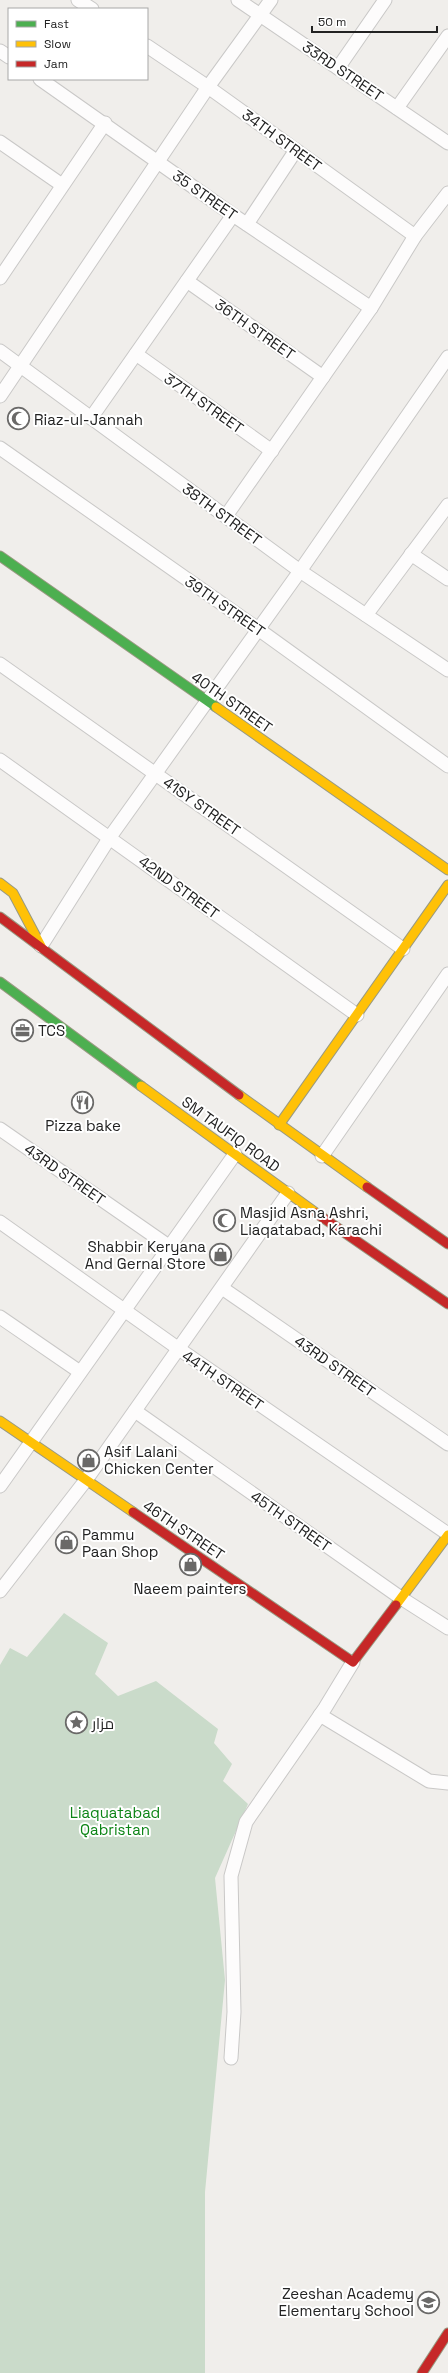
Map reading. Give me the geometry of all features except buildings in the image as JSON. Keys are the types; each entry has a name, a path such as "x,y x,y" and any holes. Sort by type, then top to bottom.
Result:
{"main road":[{"name":"40TH STREET","path":"0,556 448,870"},
{"path":"0,883 13,893 41,946"},
{"path":"279,1125 448,885"},
{"path":"2,918 279,1125 448,1244"},
{"name":"SM TAUFIQ ROAD","path":"0,982 288,1193 448,1304"},
{"name":"46TH STREET","path":"0,1420 353,1662"},
{"path":"353,1662 448,1534"},
{"path":"422,2373 448,2333"}],"street":[{"path":"78,0 90,8"},
{"name":"33RD STREET","path":"238,0 448,143"},
{"path":"0,396 208,87 271,0"},
{"path":"338,68 386,0"},
{"path":"397,108 448,36"},
{"name":"34TH STREET","path":"148,47 208,87 416,236"},
{"path":"0,51 8,57"},
{"name":"35 STREET","path":"41,80 233,215 371,308"},
{"path":"2,270 104,123"},
{"path":"0,142 62,184"},
{"path":"247,224 296,150"},
{"path":"226,516 371,308 416,236 448,193"},
{"path":"91,418 233,215"},
{"name":"36TH STREET","path":"187,281 323,377"},
{"name":"38TH STREET","path":"0,352 300,571 448,670"},
{"name":"37TH STREET","path":"136,354 272,451"},
{"path":"41,946 110,837 300,571 448,357"},
{"name":"39TH STREET","path":"0,448 258,629 448,766"},
{"path":"366,615 448,505"},
{"path":"411,554 448,579"},
{"name":"41SY STREET","path":"0,664 403,949"},
{"name":"42ND STREET","path":"0,760 357,1014"},
{"path":"322,1156 448,974"},
{"name":"43RD STREET","path":"0,1129 170,1247"},
{"path":"0,1486 30,1441 235,1154"},
{"path":"0,1591 86,1480 288,1193"},
{"name":"44TH STREET","path":"0,1222 179,1349 448,1534"},
{"name":"43RD STREET","path":"222,1288 448,1444"},
{"path":"0,1316 80,1372"},
{"name":"45TH STREET","path":"135,1411 401,1598 448,1628"},
{"path":"231,2058 234,2005 231,1876 246,1822 320,1715 353,1662"},
{"path":"320,1715 429,1781 448,1783"}],"green space":[{"name":"Liaquatabad Qabristan","path":"64,1613 108,1643 95,1674 118,1696 156,1681 218,1729 214,1743 232,1764 223,1781 248,1804 215,1878 225,1980 205,2192 205,2373 0,2373 0,1665 10,1648 27,1657"}],"traffic: fast":[{"path":"0,556 216,707"},
{"path":"0,982 141,1086"}],"traffic: slow":[{"path":"216,707 448,870"},
{"path":"0,883 13,893 41,946"},
{"path":"279,1125 448,885"},
{"path":"141,1086 316,1213"},
{"path":"239,1095 367,1187"},
{"path":"0,1421 133,1512"},
{"path":"396,1605 448,1535"}],"traffic: jam":[{"path":"0,917 239,1095"},
{"path":"367,1187 448,1244"},
{"path":"316,1213 448,1304"},
{"path":"133,1512 353,1662 396,1605"},
{"path":"422,2373 448,2333"}],"place":[{"name":"Riaz-ul-Jannah","path":"18,419"},
{"name":"TCS","path":"22,1030"},
{"name":"Pizza bake","path":"83,1102"},
{"name":"Masjid Asna Ashri, Liaqatabad, Karachi","path":"224,1221"},
{"name":"Shabbir Keryana And Gernal Store","path":"221,1255"},
{"name":"Asif Lalani Chicken Center","path":"88,1460"},
{"name":"Pammu Paan Shop","path":"66,1543"},
{"name":"Naeem painters","path":"190,1565"},
{"name":"مزار","path":"77,1723"},
{"name":"Zeeshan Academy Elementary School","path":"429,2302"}]}
